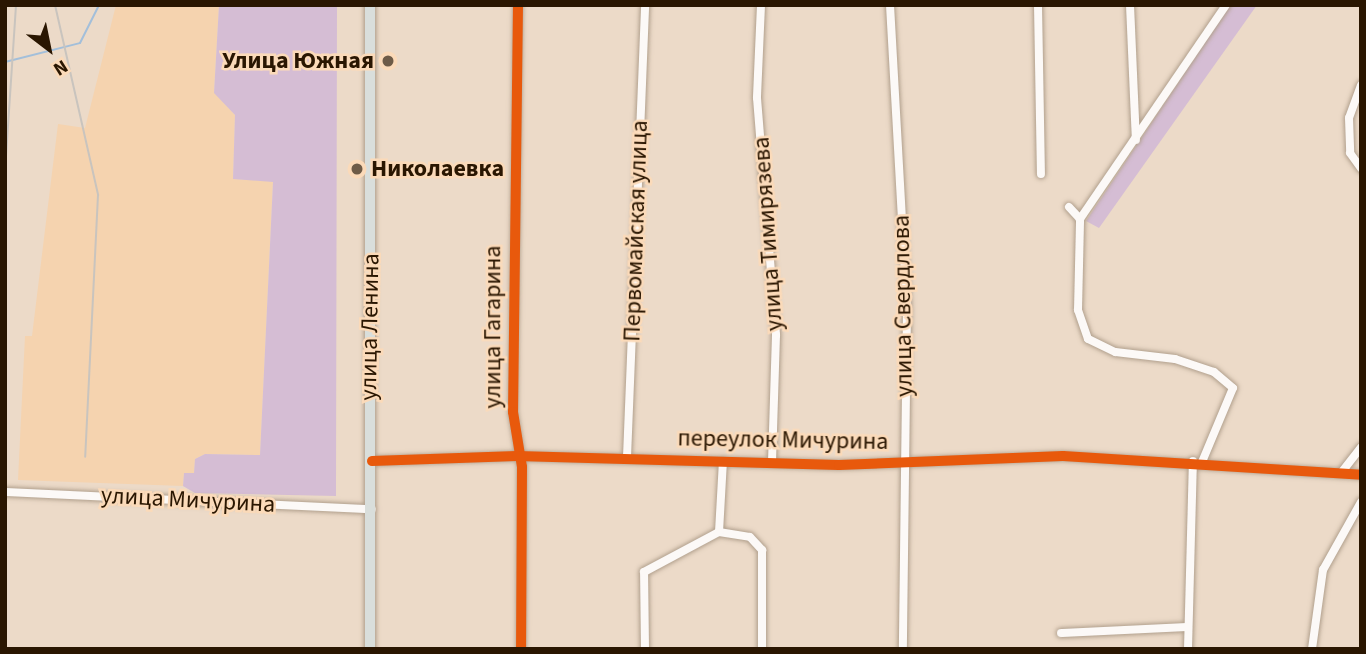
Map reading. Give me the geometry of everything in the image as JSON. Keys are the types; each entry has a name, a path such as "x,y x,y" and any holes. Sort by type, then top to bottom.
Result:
{"main road":[{"name":"улица Ленина","path":"370,5 370,649"}],"street":[{"name":"улица Гагарина","path":"518,5 517,456 521,649"},
{"name":"Первомайская улица","path":"627,457 645,5"},
{"name":"улица Тимирязева","path":"761,5 757,98 776,335 772,463"},
{"name":"улица Свердлова","path":"890,5 906,309 903,649"},
{"path":"1038,5 1041,174"},
{"path":"1130,5 1136,140"},
{"path":"1188,649 1197,462 1233,388 1213,372 1175,359 1115,352 1088,339 1078,310 1080,219 1226,5"},
{"path":"1361,85 1349,118 1350,153 1361,168"},
{"path":"1069,207 1080,219"},
{"path":"1341,473 1361,447"},
{"name":"переулок Мичурина","path":"372,461 517,456 772,463 904,463 1063,456 1197,462"},
{"path":"719,532 723,461"},
{"path":"1197,462 1361,475"},
{"name":"улица Мичурина","path":"5,492 372,509"},
{"path":"1312,649 1323,570 1361,502"},
{"path":"645,649 645,572 719,532 750,537 762,550 762,649"},
{"path":"1060,633 1188,627"}],"shaded area":[{"path":"116,5 219,5 214,92 235,115 233,179 273,181 260,455 205,454 195,459 194,474 184,473 183,486 18,480 25,336 32,336 58,124 85,128"},
{"path":"219,5 337,5 336,496 195,493 183,486 184,473 194,473 195,459 205,454 260,455 273,182 233,179 235,115 214,93"},
{"path":"1230,5 1257,5 1099,228 1086,221"}],"waterway":[{"path":"5,62 80,43 99,5"}],"railway":[{"path":"5,171 16,5"},
{"path":"55,5 98,195 85,457"}],"cycle path":[{"path":"518,5 513,412 522,467 521,649"},
{"path":"372,461 517,456 839,465 1063,456 1361,475"}],"place":[{"name":"Улица Южная","path":"388,61"},
{"name":"Николаевка","path":"357,169"}]}
